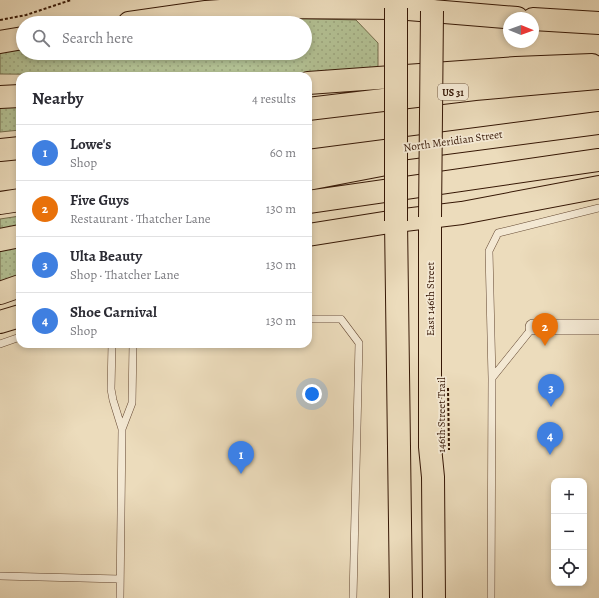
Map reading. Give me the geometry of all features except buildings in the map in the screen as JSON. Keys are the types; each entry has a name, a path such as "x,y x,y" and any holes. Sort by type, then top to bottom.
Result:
{"main road":[{"path":"396,4 396,221 401,598"},
{"path":"178,16 254,8 396,4 432,6 503,16"},
{"name":"East 146th Street","path":"432,6 430,448 433,477 434,598"},
{"path":"539,19 599,23"},
{"path":"0,42 16,39"},
{"path":"312,83 516,68 599,65"},
{"name":"US 31","path":"312,109 475,89 599,78"},
{"path":"0,83 16,83"},
{"path":"0,97 16,96"},
{"name":"North Meridian Street","path":"312,160 599,123"},
{"path":"312,178 368,168 549,129"},
{"path":"0,150 16,148"},
{"path":"312,201 599,160"},
{"path":"312,234 396,221 462,213 599,187"},
{"path":"0,203 16,201"},
{"path":"0,240 16,237"},
{"path":"0,293 16,287"},
{"path":"0,322 16,317"}],"street":[{"path":"533,327 599,327"}],"lane":[{"path":"490,598 492,378 489,251 498,233 599,208"},
{"path":"312,319 341,319 359,343 353,598"},
{"path":"492,378 533,327"},
{"path":"0,344 16,338"},
{"path":"112,348 111,389 114,406 122,429 120,598"},
{"path":"122,429 132,403 133,348"},
{"path":"0,576 120,579"}],"path":[{"path":"21,16 71,0"},
{"path":"0,20 16,17"},
{"name":"146th Street Trail","path":"448,383 449,455"}],"green space":[{"path":"312,19 356,20 378,43 378,67 312,73 16,72 16,74 0,74 0,49 16,47 16,60 312,60"},
{"path":"16,106 16,130 0,132 0,107"},
{"path":"16,217 16,227 0,230 0,219"},
{"path":"16,246 16,279 0,285 0,249"}],"place":[{"name":"Five Guys","path":"545,346"},
{"name":"Ulta Beauty","path":"551,407"},
{"name":"Shoe Carnival","path":"550,455"},
{"name":"Lowe's","path":"241,474"}]}
